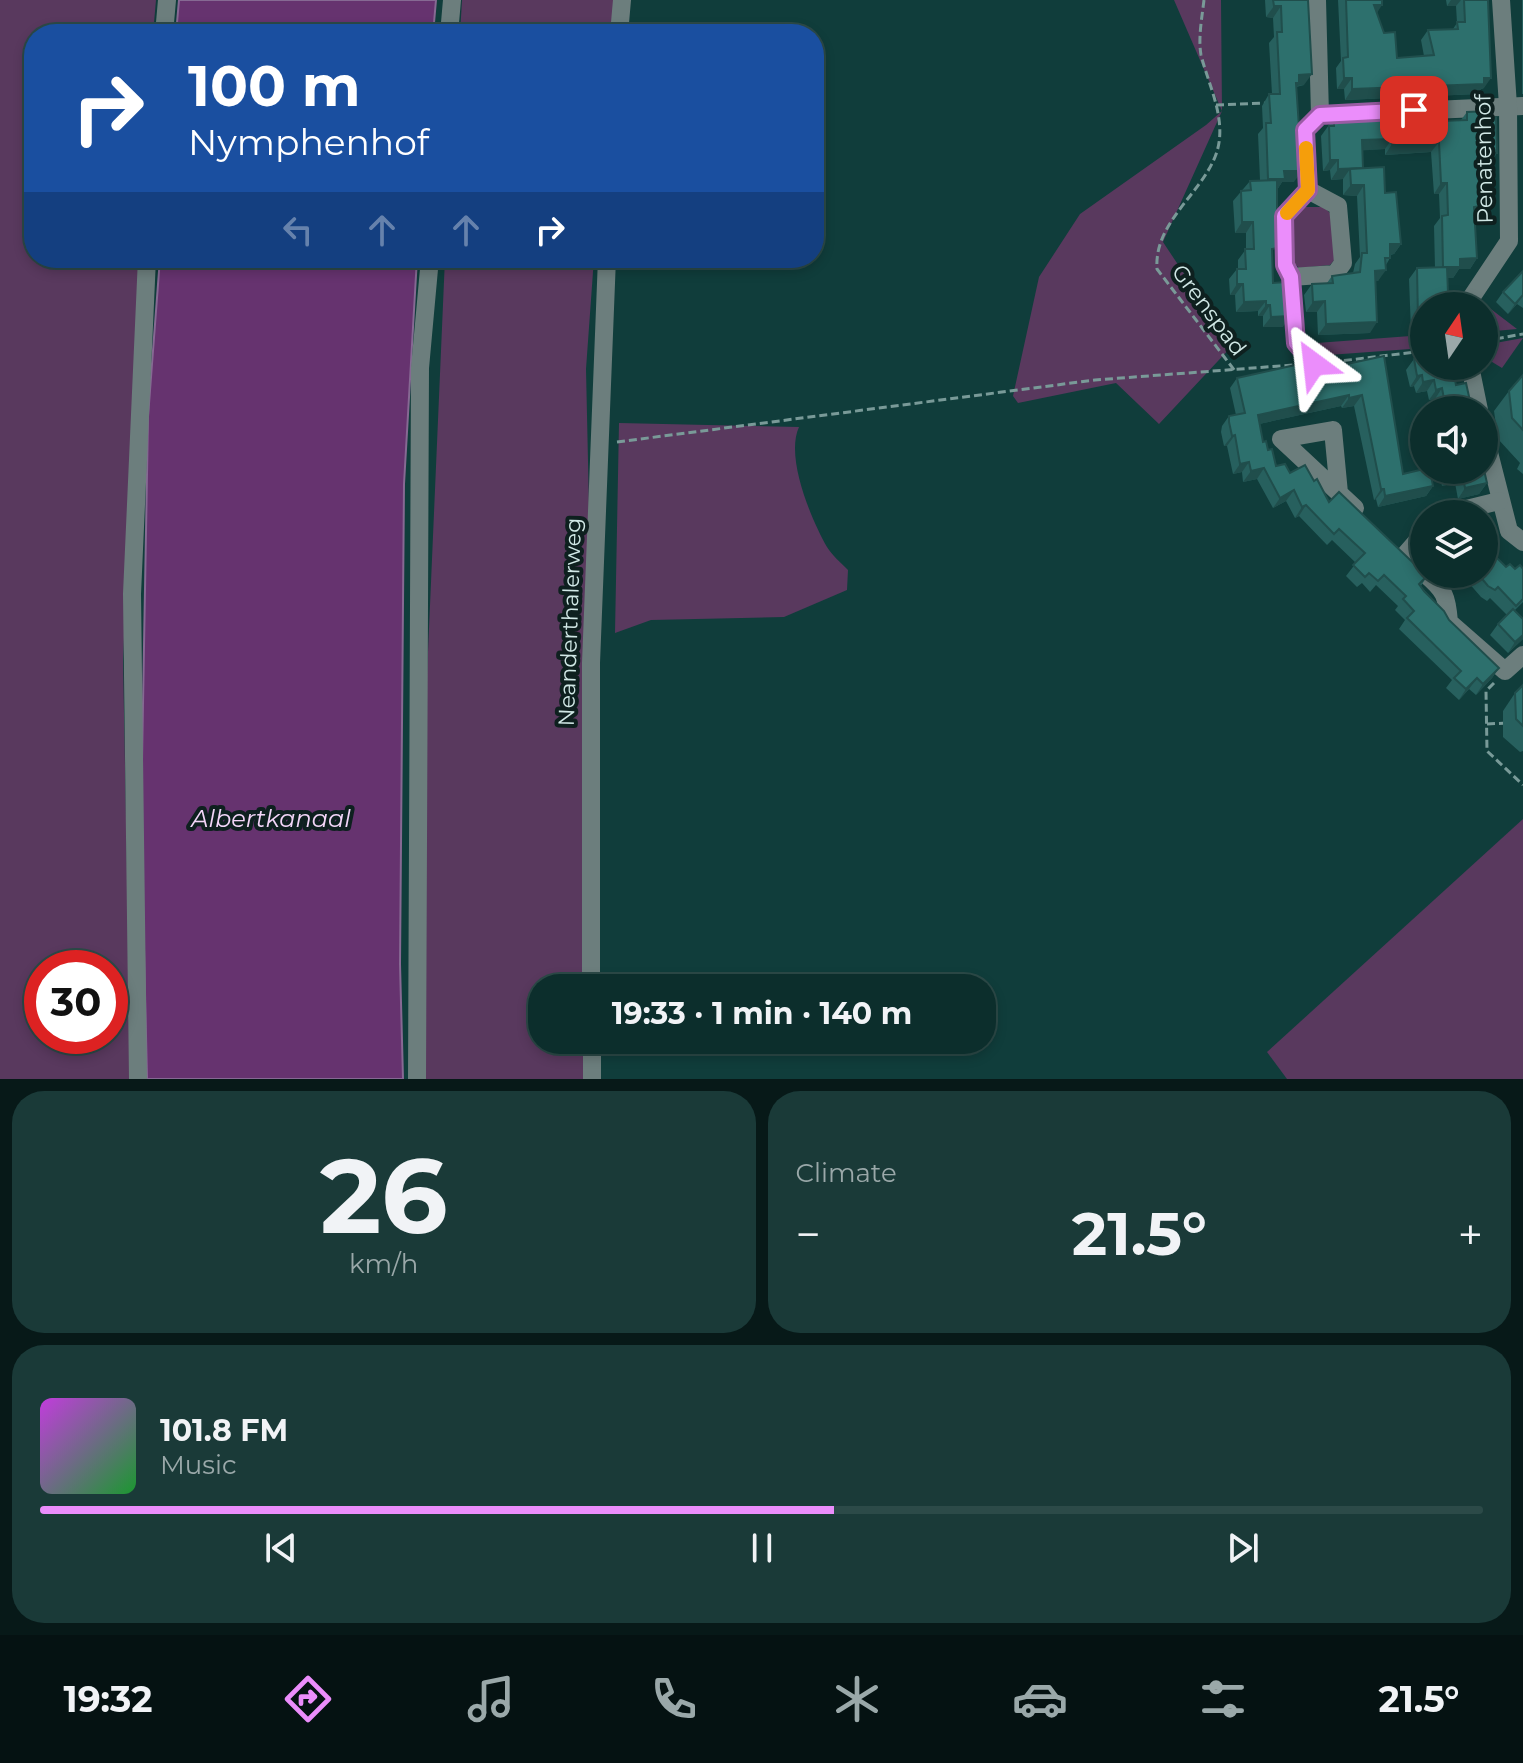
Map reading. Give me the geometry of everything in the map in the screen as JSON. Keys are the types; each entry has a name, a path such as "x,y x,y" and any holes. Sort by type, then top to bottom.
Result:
{"street":[{"path":"165,24 167,0"},
{"path":"450,24 452,0"},
{"path":"620,24 622,0"},
{"path":"1317,0 1320,115"},
{"name":"Penatenhof","path":"1475,292 1509,241 1516,106 1501,0"},
{"path":"1314,364 1296,343 1291,277 1285,265 1284,216 1308,190 1305,130 1320,115 1516,106"},
{"path":"1291,277 1335,274 1343,263 1338,206 1308,190"},
{"path":"138,1079 132,594 147,268"},
{"path":"417,1079 420,368 429,268"},
{"name":"Neanderthalerweg","path":"591,974 591,663 607,268"},
{"path":"1495,484 1509,531 1523,542"},
{"path":"1339,493 1372,524"},
{"path":"1410,543 1399,551 1410,561"},
{"path":"1442,588 1447,598 1449,622 1505,671 1523,655"},
{"path":"592,1054 592,1079"}],"path":[{"name":"Grenspad","path":"600,444 1095,380 1235,371 1157,269 1156,257 1162,237 1215,156 1219,129 1216,105 1201,53 1204,0"},
{"path":"1216,105 1275,102"},
{"path":"1498,338 1523,334"},
{"path":"1505,671 1486,691 1487,751 1523,785"},
{"path":"1487,724 1511,723"}],"shaded area":[{"path":"0,0 156,0 154,24 24,24 24,268 140,268 123,661 131,1079 0,1079"},
{"path":"462,0 616,0 615,24 461,24"},
{"path":"1174,0 1221,0 1222,111"},
{"path":"1222,111 1163,242 1232,346 1159,424 1116,383 1018,403 1013,396 1039,277 1080,214"},
{"path":"1299,207 1324,207 1332,215 1335,259 1330,265 1299,268 1291,260 1290,217"},
{"path":"445,268 593,268 586,369 591,599 588,974 528,974 528,1054 588,1054 588,1079 424,1079 425,721"},
{"path":"1498,314 1517,329 1498,331"},
{"path":"1410,336 1410,349 1315,356 1303,344"},
{"path":"1523,338 1502,368 1498,366 1498,342"},
{"path":"619,423 799,427 795,454 802,488 827,547 848,570 847,590 784,617 651,620 615,633"},
{"path":"1523,819 1523,1079 1287,1079 1267,1052"}],"water":[{"path":"179,0 436,0 434,24 177,24"},
{"name":"Albertkanaal","path":"159,268 416,268 404,484 400,964 403,1079 147,1079 141,819 148,417"}],"building":[{"path":"1273,0 1308,0 1312,74 1299,75 1299,83 1296,83 1302,171 1284,171 1285,179 1268,179 1266,123 1271,123 1269,94 1280,94 1277,32 1282,32 1281,6 1274,6"},
{"path":"1346,0 1382,0 1382,5 1374,5 1384,33 1395,32 1397,58 1434,55 1428,30 1458,29 1457,22 1465,22 1464,0 1488,0 1491,78 1484,78 1484,84 1352,89 1352,78 1344,78 1343,58 1348,57"},
{"path":"1490,111 1490,119 1496,118 1497,153 1485,153 1486,162 1478,163 1480,206 1474,207 1477,258 1460,259 1460,267 1443,267 1442,216 1448,215 1447,183 1441,183 1439,142 1392,144 1392,139 1362,140 1363,168 1338,169 1338,160 1330,160 1329,126 1334,126 1334,118 1439,115 1439,121 1467,120 1467,112"},
{"path":"1384,167 1385,193 1396,192 1401,244 1390,244 1390,258 1385,258 1386,270 1375,271 1377,322 1326,324 1325,301 1313,302 1312,284 1333,283 1332,276 1360,272 1362,253 1367,253 1364,185 1351,185 1350,169"},
{"path":"1277,180 1277,248 1272,249 1273,283 1286,282 1288,285 1290,316 1271,317 1270,305 1266,305 1266,301 1244,302 1243,284 1237,284 1237,269 1246,269 1245,249 1254,249 1253,222 1242,222 1241,191 1251,190 1250,181"},
{"path":"1447,267 1448,292 1417,292 1417,268"},
{"path":"1523,271 1523,295 1515,304 1503,292"},
{"path":"1384,356 1403,474 1410,472 1410,484 1433,486 1385,496 1362,395 1349,398 1349,395 1258,415 1263,442 1266,441 1268,450 1272,449 1276,466 1285,464 1290,473 1305,465 1314,481 1317,479 1329,502 1339,492 1410,560 1410,588 1422,588 1449,620 1499,668 1483,684 1477,678 1466,689 1454,678 1461,671 1407,618 1414,611 1403,599 1406,596 1384,575 1378,581 1369,573 1365,577 1353,565 1365,553 1339,529 1334,534 1306,505 1302,507 1294,490 1280,498 1264,468 1251,471 1249,462 1240,464 1235,435 1232,436 1229,422 1229,416 1245,413 1237,378 1313,361 1319,370"},
{"path":"1523,375 1523,430 1512,418 1509,391"},
{"path":"1434,380 1455,380 1456,385 1466,383 1469,396 1443,396 1442,388 1436,390"},
{"path":"1498,559 1506,567 1510,564 1515,569 1520,565 1523,569 1523,599 1516,606 1498,587"},
{"path":"1513,609 1523,619 1523,635 1515,642 1498,624"},
{"path":"1523,685 1523,726 1516,719 1515,693"}],"slow traffic":[{"path":"1287,213 1308,190 1306,148"}],"route":[{"path":"1314,364 1296,343 1291,277 1285,265 1284,216 1308,190 1305,130 1320,115 1414,110"}]}
